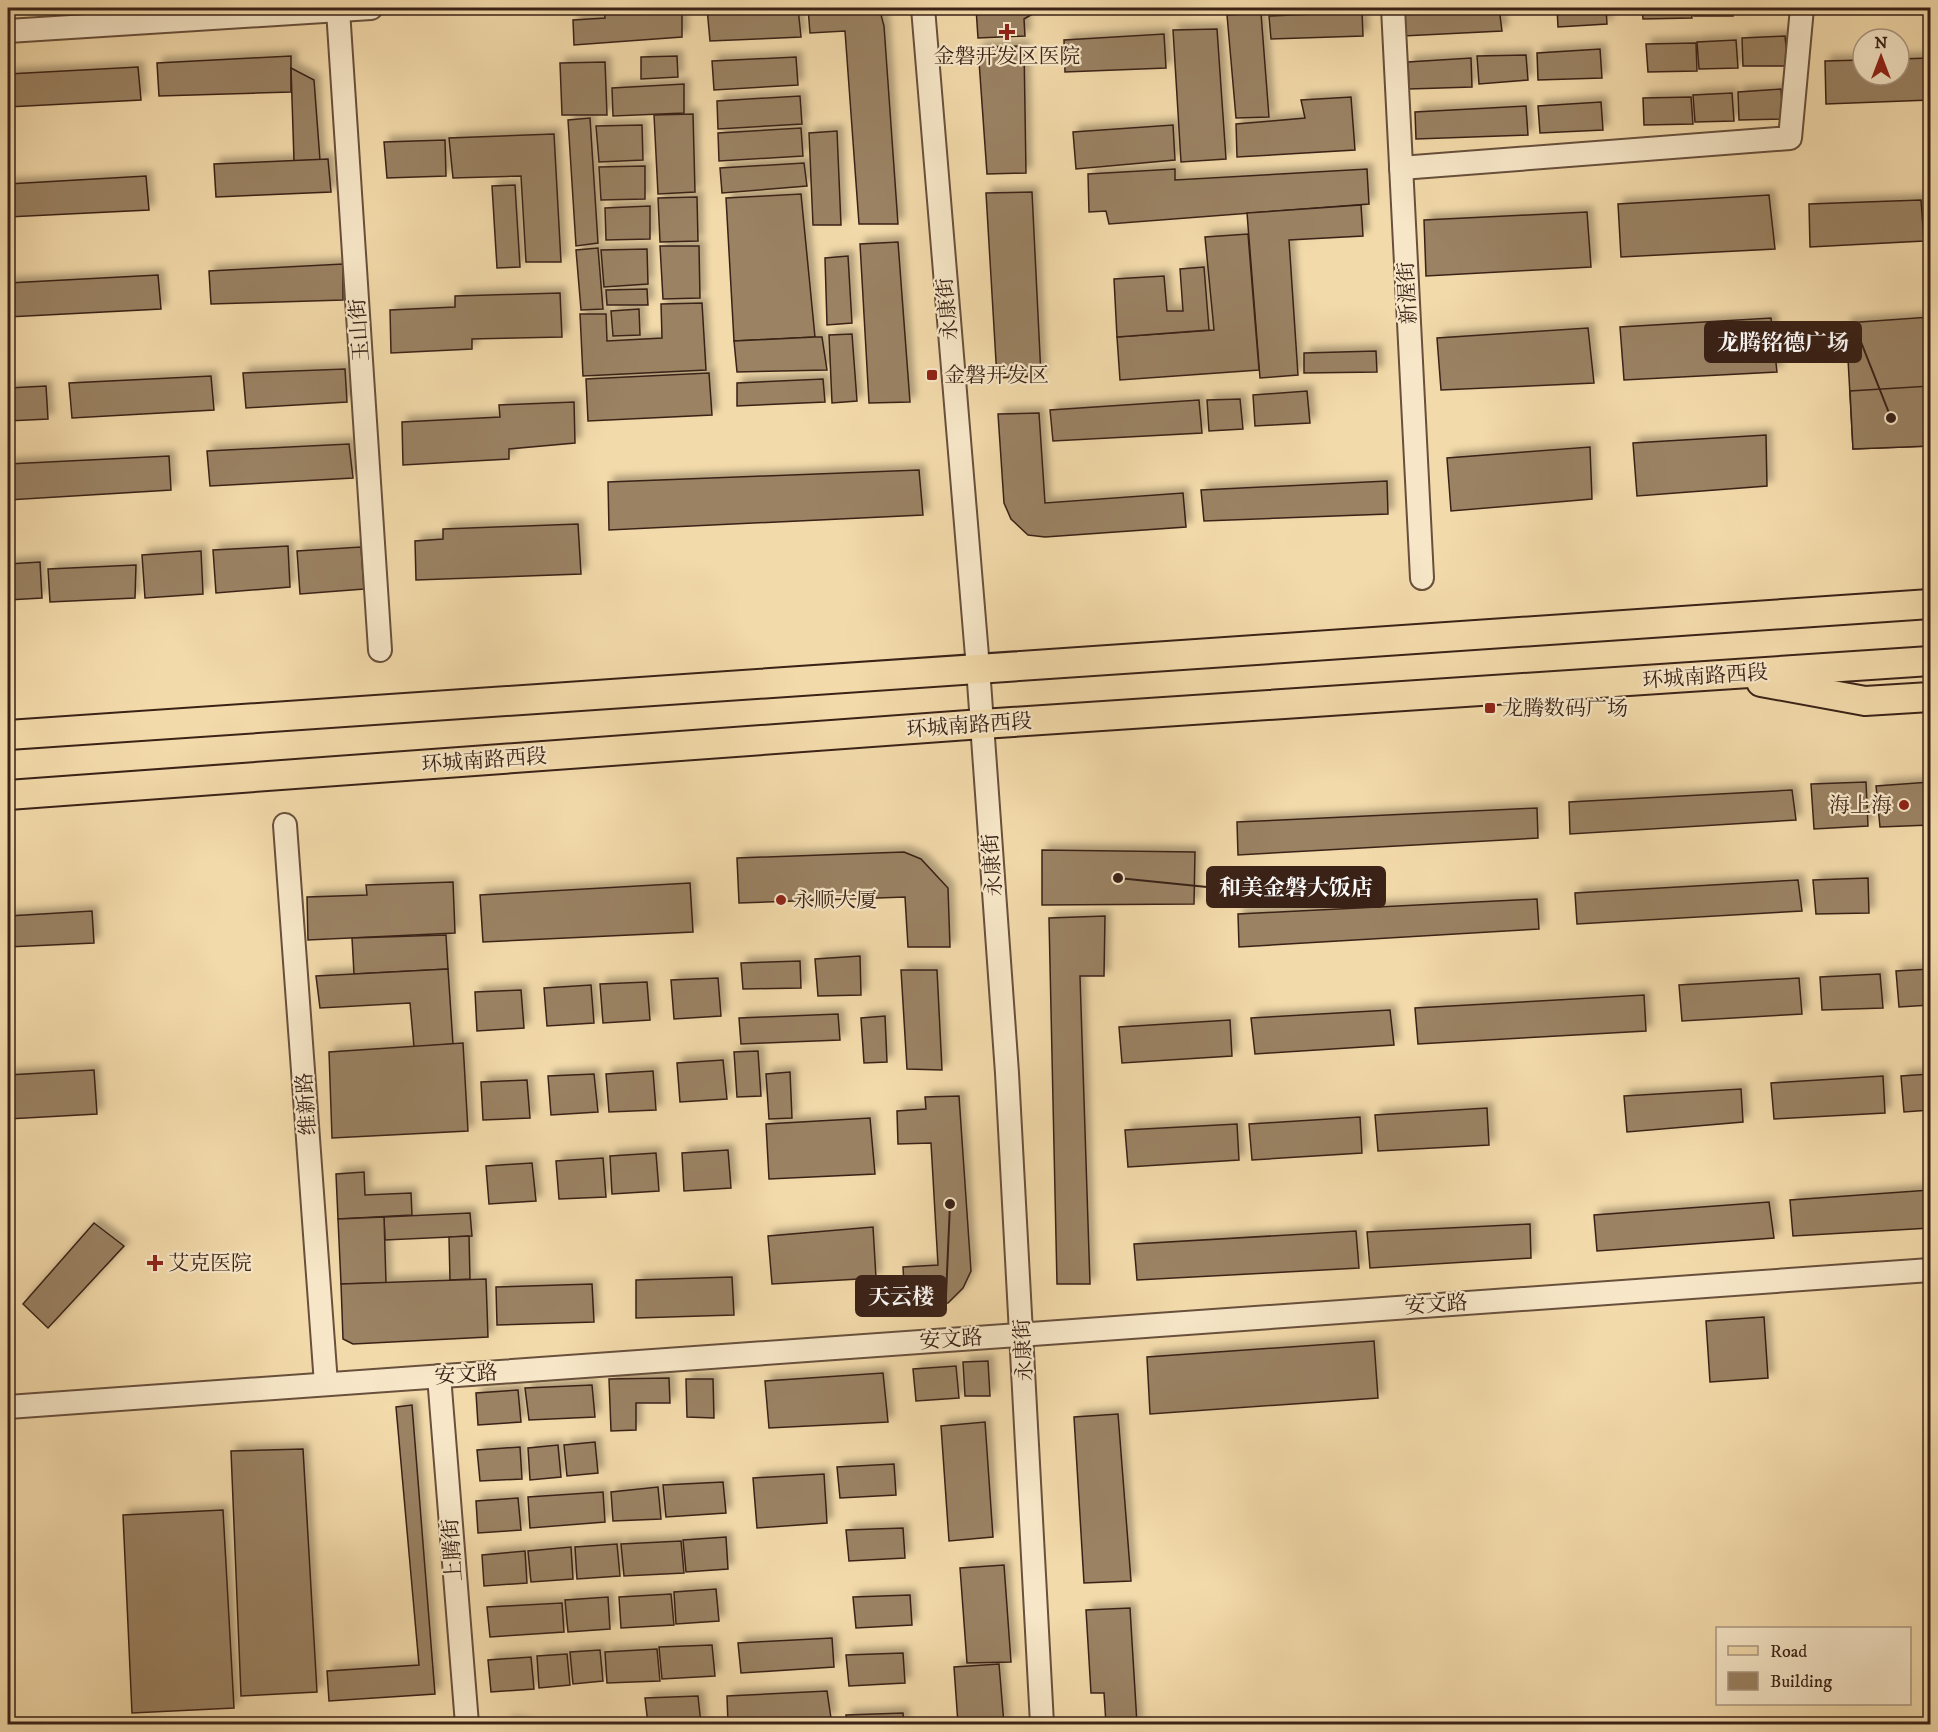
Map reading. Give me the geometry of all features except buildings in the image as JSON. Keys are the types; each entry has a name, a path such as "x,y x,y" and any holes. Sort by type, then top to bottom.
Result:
{"main road":[{"path":"8,735 1930,604"},
{"name":"环城南路西段","path":"8,795 982,724 1930,661"},
{"path":"1723,675 1865,701 1930,697"}],"street":[{"path":"8,31 134,15 371,8"},
{"name":"永康街","path":"923,8 978,668 1006,1061 1042,1725"},
{"name":"新渥街","path":"1392,8 1422,578"},
{"path":"1401,168 1790,138 1802,8"},
{"name":"玉山街","path":"338,10 380,650"},
{"name":"维新路","path":"285,825 326,1384"},
{"name":"安文路","path":"8,1407 1930,1270"},
{"name":"上腾街","path":"439,1376 467,1725"}],"place":[{"name":"金磐开发区医院","path":"1007,32"},
{"name":"金磐开发区","path":"932,375"},
{"name":"龙腾铭德广场","path":"1891,418"},
{"name":"龙腾数码广场","path":"1490,708"},
{"name":"海上海","path":"1904,805"},
{"name":"和美金磐大饭店","path":"1118,878"},
{"name":"永顺大厦","path":"781,900"},
{"name":"天云楼","path":"950,1204"},
{"name":"艾克医院","path":"155,1263"}]}
